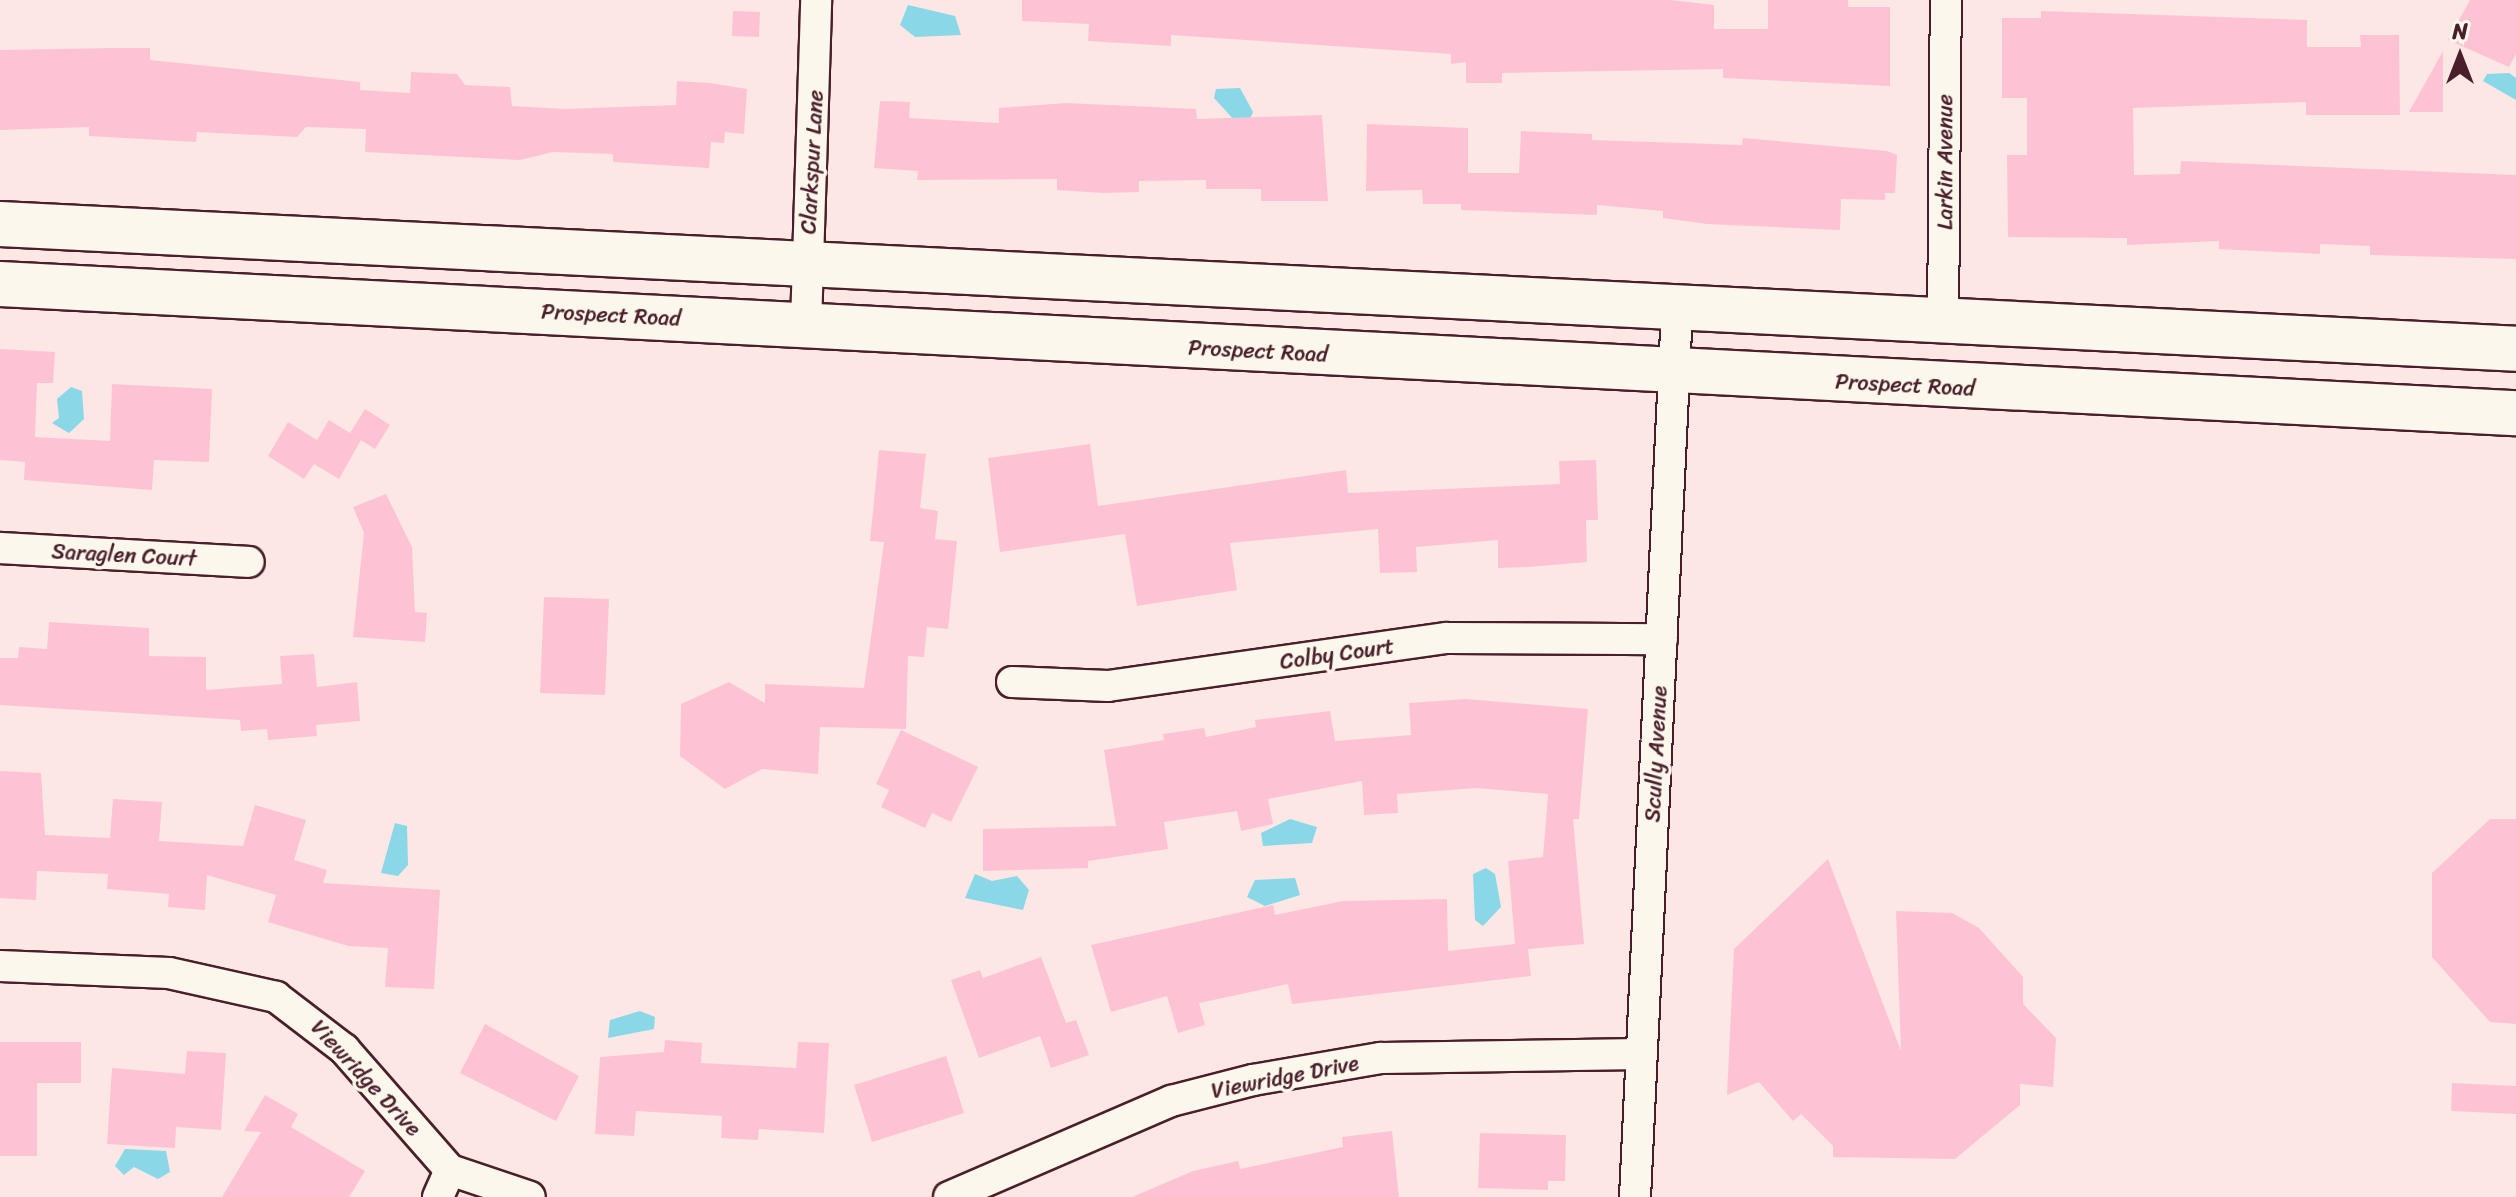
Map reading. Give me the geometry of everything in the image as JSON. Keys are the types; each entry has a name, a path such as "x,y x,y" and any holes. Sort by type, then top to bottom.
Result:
{"main road":[{"path":"0,224 1677,311 2516,349"},
{"name":"Prospect Road","path":"0,284 2516,413"}],"street":[{"name":"Clarkspur Lane","path":"806,325 816,0"},
{"name":"Larkin Avenue","path":"1943,324 1946,0"},
{"name":"Scully Avenue","path":"1635,1197 1677,311"},
{"name":"Saraglen Court","path":"0,548 249,562"},
{"name":"Colby Court","path":"1012,682 1108,686 1447,638 1662,639"},
{"name":"Viewridge Drive","path":"0,966 169,973 276,997 344,1049 450,1170"},
{"name":"Viewridge Drive","path":"949,1197 1171,1101 1253,1080 1381,1058 1641,1054"},
{"path":"438,1197 450,1170 530,1197"}],"water":[{"path":"908,5 955,16 961,35 915,37 900,25"},
{"path":"2509,73 2516,78 2516,100 2483,81 2487,74"},
{"path":"1240,88 1253,112 1249,121 1236,122 1214,98 1216,89"},
{"path":"71,387 82,391 84,419 69,433 52,423 59,418 57,399"},
{"path":"1290,819 1317,827 1312,843 1263,846 1261,833"},
{"path":"395,823 407,826 408,865 398,876 381,873"},
{"path":"1486,868 1495,874 1501,907 1483,926 1475,920 1473,874"},
{"path":"975,874 992,881 1017,876 1029,890 1023,910 965,898"},
{"path":"1295,878 1300,895 1265,906 1247,897 1255,880"},
{"path":"640,1011 655,1017 654,1029 608,1038 610,1020"},
{"path":"125,1149 166,1151 170,1172 158,1179 134,1167 124,1175 115,1166"}],"building":[{"path":"1022,0 1670,0 1714,5 1714,29 1768,29 1768,0 1848,0 1848,7 1890,7 1890,86 1723,78 1723,69 1502,73 1502,83 1466,83 1466,62 1451,64 1451,54 1171,35 1171,46 1088,41 1089,24 1022,21"},
{"path":"2470,0 2516,0 2516,54 2509,67 2448,40"},
{"path":"733,11 760,12 759,37 732,36"},
{"path":"2041,11 2307,20 2307,47 2361,47 2360,35 2399,35 2400,115 2306,115 2306,102 2133,108 2134,175 2180,174 2181,161 2516,175 2516,259 2370,255 2370,246 2320,244 2320,254 2219,249 2219,241 2127,245 2127,238 2008,237 2007,155 2027,155 2027,98 2002,98 2002,18 2041,18"},
{"path":"150,48 150,60 360,82 360,90 410,93 411,72 457,74 465,85 510,87 512,106 565,109 676,105 677,81 710,83 747,89 744,134 725,132 724,143 711,142 709,168 613,162 613,154 553,152 520,160 365,152 366,129 306,127 297,137 197,132 196,142 89,136 89,127 0,130 0,50"},
{"path":"2443,51 2443,112 2409,112"},
{"path":"880,101 910,102 909,118 999,123 999,108 1066,103 1196,109 1197,119 1322,115 1328,201 1261,201 1261,189 1206,189 1206,180 1139,181 1139,192 1103,193 1057,190 1057,179 917,180 918,171 874,168"},
{"path":"1367,124 1468,128 1468,173 1519,173 1521,131 1592,134 1592,140 1742,145 1743,138 1887,151 1897,155 1895,193 1885,193 1885,200 1841,199 1840,230 1707,224 1663,218 1663,211 1597,205 1597,215 1461,210 1461,204 1423,204 1422,190 1366,191"},
{"path":"0,349 55,352 53,383 37,383 35,437 110,441 112,384 212,389 209,462 154,460 152,490 24,480 25,462 0,460"},
{"path":"365,409 390,425 375,449 361,440 339,479 314,464 304,479 268,456 288,422 317,440 329,420 350,433"},
{"path":"1090,444 1098,506 1346,470 1348,493 1560,484 1559,461 1596,460 1598,520 1586,520 1587,562 1528,567 1498,568 1498,540 1416,547 1417,572 1380,573 1378,529 1230,543 1237,590 1137,606 1125,534 1000,552 988,458"},
{"path":"879,450 926,454 920,508 938,511 935,539 957,541 948,629 927,627 924,657 908,656 906,729 820,727 818,774 762,769 725,789 680,756 681,704 729,682 765,703 765,684 864,688 884,542 870,541"},
{"path":"386,494 412,547 415,612 427,613 425,642 353,637 364,533 353,507"},
{"path":"544,597 609,599 605,695 540,693"},
{"path":"49,622 149,628 149,656 206,657 206,690 282,684 280,656 314,654 317,687 357,682 360,721 316,725 317,736 268,740 267,729 241,731 240,720 0,705 0,658 18,658 19,647 47,649"},
{"path":"1466,699 1588,709 1579,819 1573,819 1584,944 1528,949 1531,976 1292,1004 1288,984 1199,1003 1205,1025 1178,1033 1167,996 1111,1012 1091,945 1273,905 1275,915 1343,901 1447,899 1448,951 1515,944 1508,861 1543,857 1548,794 1476,788 1397,794 1398,813 1364,815 1362,781 1268,799 1273,824 1241,831 1237,811 1164,822 1168,849 1088,861 1088,868 983,871 983,829 1116,826 1104,750 1164,740 1163,734 1204,728 1206,737 1256,727 1255,720 1330,711 1335,741 1411,735 1409,703"},
{"path":"901,730 978,767 951,822 932,813 925,828 881,807 889,790 876,784"},
{"path":"0,771 41,773 45,835 110,838 113,799 162,802 159,841 243,846 255,805 306,820 294,860 327,870 323,883 440,890 434,989 385,987 388,948 348,946 268,922 276,895 207,875 205,910 168,907 169,894 107,889 108,874 37,871 36,900 0,898"},
{"path":"2490,819 2516,819 2516,1024 2490,1022 2432,957 2432,873"},
{"path":"1828,859 1901,1051 1896,911 1952,913 1979,928 2023,977 2023,1004 2056,1038 2053,1087 2020,1084 2020,1105 1955,1159 1833,1157 1833,1146 1801,1114 1793,1121 1759,1082 1727,1095 1734,949"},
{"path":"1041,957 1066,1023 1076,1020 1089,1055 1051,1068 1040,1036 979,1058 951,980 980,970 983,978"},
{"path":"485,1024 579,1076 556,1121 460,1073"},
{"path":"665,1040 702,1043 701,1063 796,1068 798,1042 829,1043 824,1133 759,1129 758,1140 721,1138 722,1116 636,1111 634,1136 595,1134 600,1057 664,1052"},
{"path":"0,1042 81,1042 81,1083 37,1083 37,1156 0,1156"},
{"path":"187,1051 226,1053 221,1130 176,1127 175,1148 107,1144 112,1068 185,1074"},
{"path":"946,1056 964,1113 872,1142 854,1085"},
{"path":"2452,1083 2516,1086 2516,1114 2451,1111"},
{"path":"265,1095 298,1114 291,1127 365,1171 349,1197 222,1197 261,1132 244,1131"},
{"path":"1392,1131 1399,1197 1132,1197 1193,1171 1238,1161 1240,1169 1343,1147 1342,1137"},
{"path":"1480,1133 1566,1135 1565,1181 1548,1181 1548,1190 1478,1188"}]}
